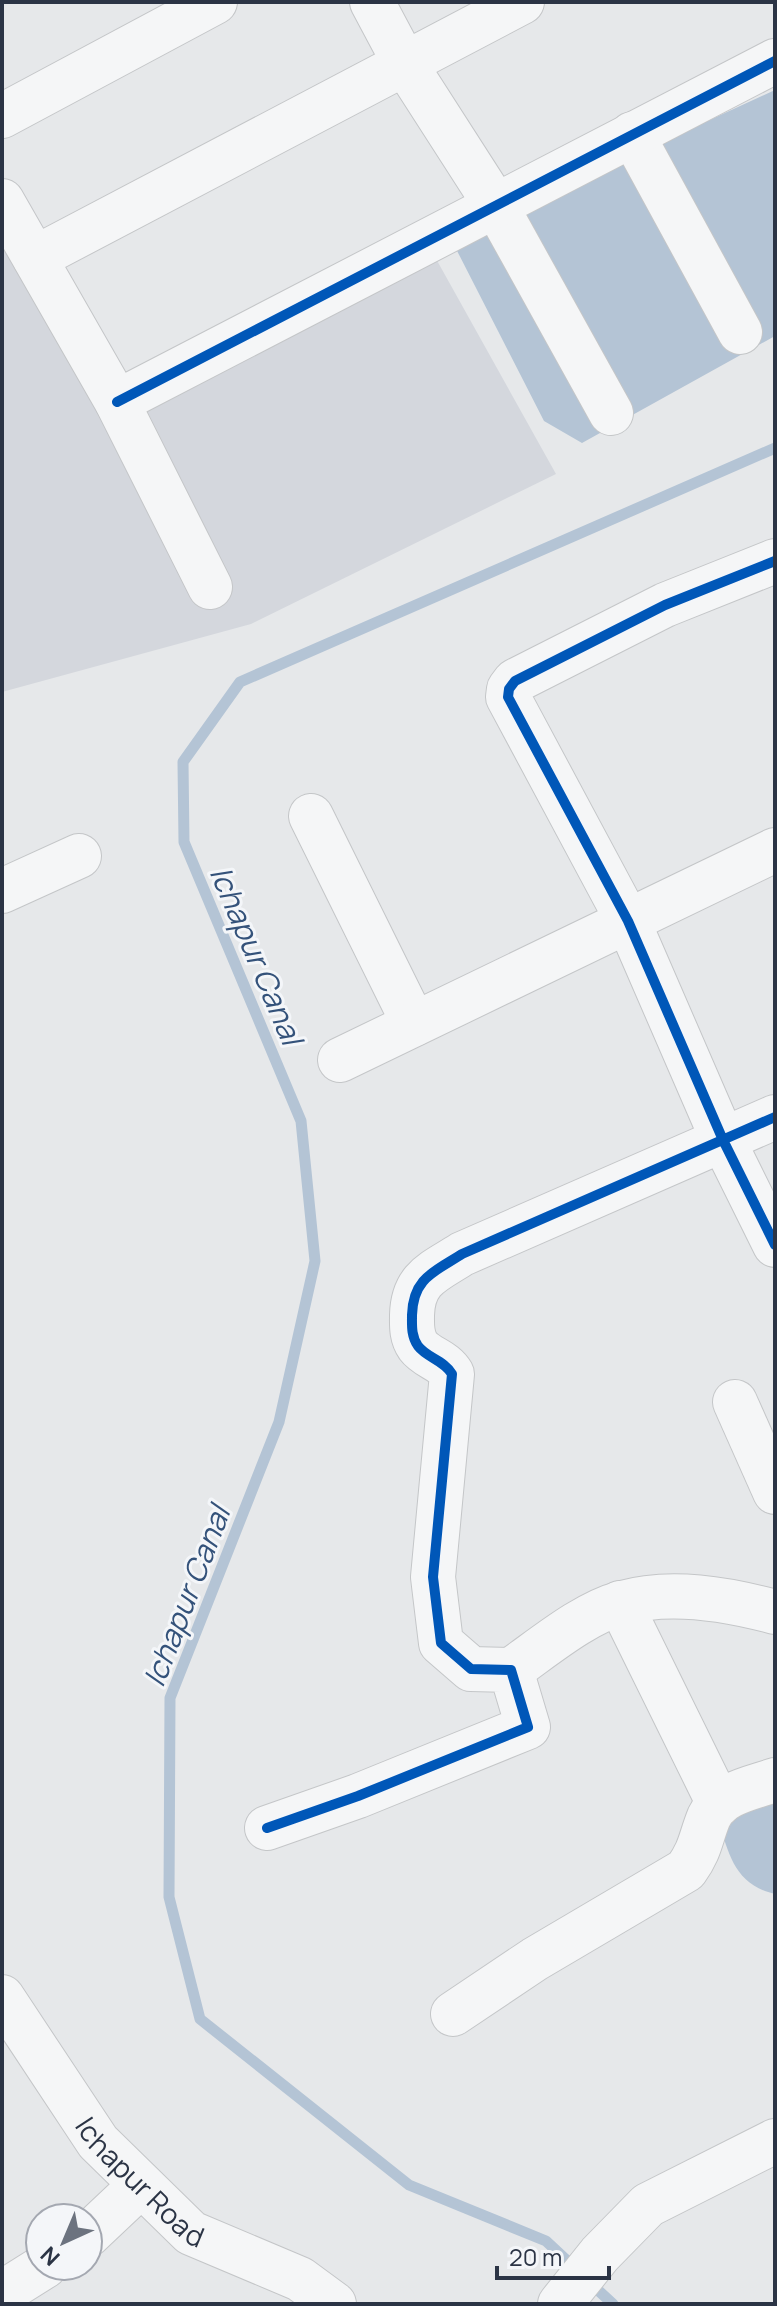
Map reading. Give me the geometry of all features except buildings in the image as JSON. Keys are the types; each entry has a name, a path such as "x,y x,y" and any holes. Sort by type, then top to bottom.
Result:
{"street":[{"path":"2,116 215,2"},
{"path":"372,2 405,64 495,204 611,413"},
{"path":"35,258 522,2"},
{"path":"117,402 632,134 772,71"},
{"path":"632,134 740,332"},
{"path":"2,201 117,402 210,587"},
{"path":"775,561 665,605 515,681 508,697 628,921 723,1140 775,1245"},
{"path":"311,816 414,1024"},
{"path":"340,1060 775,850"},
{"path":"2,891 79,856"},
{"path":"775,1117 462,1254 426,1277 417,1287 412,1300 413,1337 420,1349 443,1363 452,1374 433,1577 441,1643 471,1669 511,1670 576,1625 620,1603 659,1596 738,1602 775,1612"},
{"path":"735,1402 775,1492"},
{"path":"620,1603 719,1804"},
{"path":"267,1828 358,1796 528,1727 511,1670"},
{"path":"453,2014 535,1959 686,1870 699,1852 710,1815 719,1804 727,1797 775,1780"},
{"name":"Ichapur Road","path":"2,1997 98,2142 191,2233 300,2279 334,2304"},
{"path":"560,2304 600,2254 648,2205 775,2141"},
{"path":"104,2220 141,2185"},
{"path":"2,2293 24,2279"}],"shaded area":[{"path":"2,222 115,414 430,248 556,474 251,624 2,692"}],"water":[{"path":"775,90 775,336 582,443 544,421 451,239"},
{"path":"775,1802 775,1894 751,1884 736,1867 719,1822"}],"waterway":[{"name":"Ichapur Canal","path":"576,2269 546,2241 409,2185 200,2019 169,1897 170,1698 279,1422 315,1261 301,1121 184,842 183,762 240,682 775,448"},
{"name":"Ichapur Canal","path":"588,2281 613,2304"}],"cycle path":[{"path":"117,402 775,61"},
{"path":"775,561 665,605 515,681 508,697 628,921 723,1140 775,1245"},
{"path":"267,1828 358,1796 528,1727 511,1670 471,1669 441,1643 433,1577 452,1374 445,1365 422,1350 414,1338 413,1302 421,1284 434,1271 462,1254 775,1117"}]}
